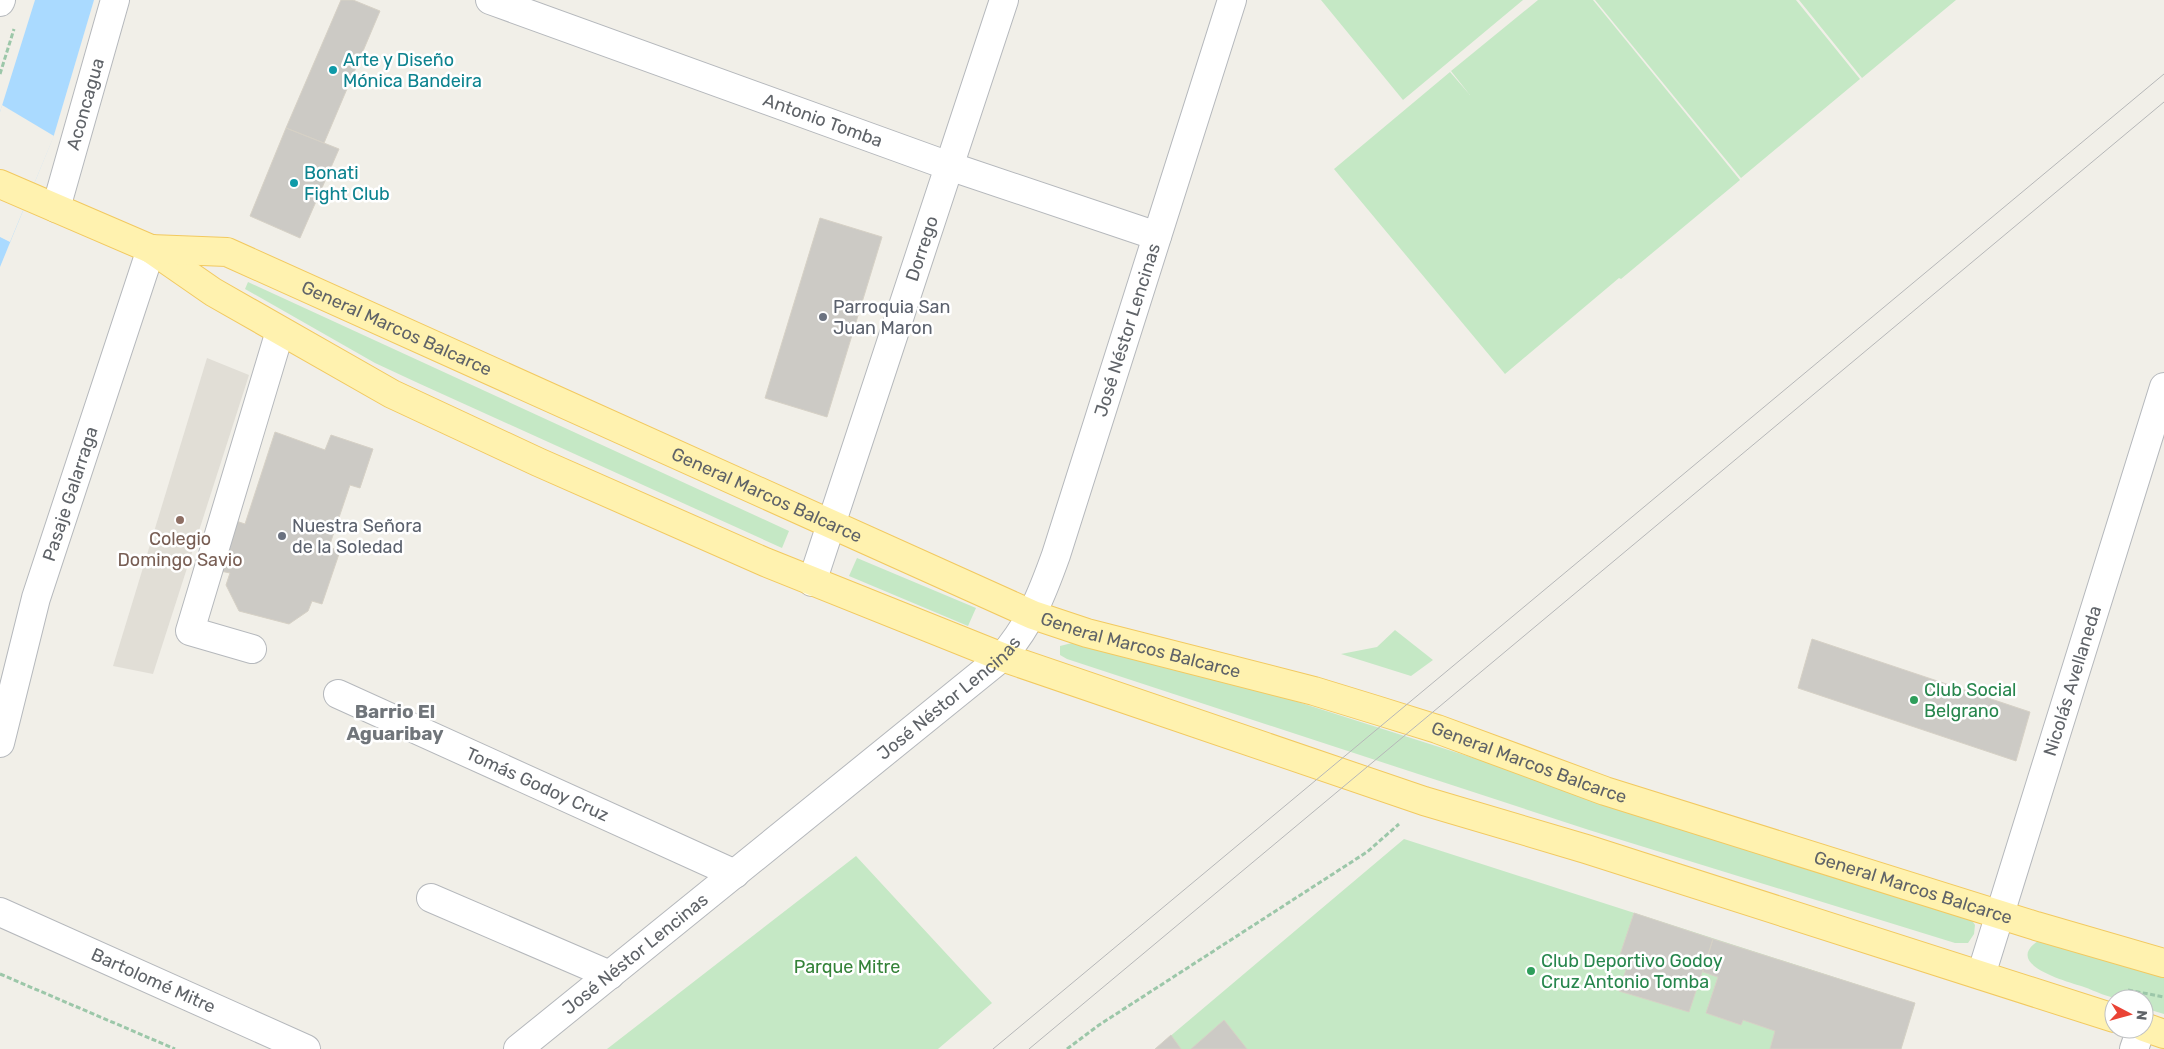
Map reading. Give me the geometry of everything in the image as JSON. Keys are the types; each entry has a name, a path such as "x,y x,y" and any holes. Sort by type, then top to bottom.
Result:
{"main road":[{"name":"General Marcos Balcarce","path":"0,184 151,249 213,292 392,394 538,462 812,582 1002,658 1424,801 1596,852 2104,1015"},
{"name":"General Marcos Balcarce","path":"151,249 227,252 1033,615 1088,633 1349,702 1438,729 1605,790 2001,915 2164,963"}],"street":[{"name":"Aconcagua","path":"56,208 115,0"},
{"name":"Antonio Tomba","path":"490,0 949,166 1157,236"},
{"name":"Dorrego","path":"812,582 1004,0"},
{"name":"José Néstor Lencinas","path":"518,1049 1002,658 1019,638 1033,615 1056,555 1232,0"},
{"name":"Pasaje Galarraga","path":"0,743 36,598 151,249"},
{"path":"252,649 190,631 280,331"},
{"name":"Nicolás Avellaneda","path":"1981,975 2164,387"},
{"name":"Tomás Godoy Cruz","path":"338,694 735,874"},
{"path":"431,898 610,975"},
{"name":"Bartolomé Mitre","path":"0,912 306,1049"}],"path":[{"path":"0,74 14,28"},
{"path":"1067,1049 1099,1025 1367,852 1424,801"},
{"path":"0,974 174,1049"}],"shaded area":[{"name":"Colegio Domingo Savio","path":"207,358 249,375 153,674 113,666"}],"green space":[{"path":"1321,0 1523,0 1403,100"},
{"path":"1538,0 1593,0 1740,180 1505,374 1334,169 1450,72 1470,95 1451,71"},
{"path":"1595,0 1796,0 1860,79 1741,178"},
{"path":"1799,0 1956,0 1862,78"},
{"path":"248,282 789,531 782,548 375,363 245,289"},
{"path":"857,558 976,608 968,626 849,576"},
{"path":"1395,630 1433,660 1411,676 1341,654 1377,647"},
{"path":"1072,643 1096,647 1273,694 1969,916 1975,925 1974,934 1968,943 1955,943 1589,830 1067,659 1060,655 1060,646"},
{"name":"Club Deportivo Godoy Cruz Antonio Tomba","path":"1404,839 1915,1003 1901,1049 1155,1049"},
{"name":"Parque Mitre","path":"856,856 992,1003 938,1049 607,1049"},
{"path":"2038,941 2164,974 2164,1014 2154,1011 2154,989 2104,989 2104,995 2102,994 2053,977 2042,971 2033,965 2028,958 2029,950"}],"water":[{"path":"35,0 94,0 54,135 0,267 0,112"}],"pier":[{"path":"2,105 54,136 10,242 0,237 0,112"}],"building":[{"name":"Arte y Diseño Mónica Bandeira","path":"341,0 353,0 380,11 324,143 286,128"},
{"name":"Bonati Fight Club","path":"286,128 339,149 300,238 250,216"},
{"name":"Parroquia San Juan Maron","path":"820,218 882,237 827,417 765,398"},
{"name":"Nuestra Señora de la Soledad","path":"275,432 325,450 331,435 373,449 360,488 350,485 329,547 340,551 322,604 312,601 308,611 289,624 239,611 226,585 230,573 220,571 236,521 245,524"},
{"name":"Club Social Belgrano","path":"1812,639 2030,712 2016,761 1798,688"},
{"path":"1634,913 1713,939 1689,1012 1619,991 1627,967 1617,964"},
{"path":"1713,939 1915,1003 1901,1049 1770,1049 1775,1031 1743,1020 1741,1025 1706,1013 1718,977 1703,972"},
{"path":"1224,1020 1247,1049 1191,1049"},
{"path":"1171,1035 1181,1049 1155,1049"}],"tram line":[{"path":"993,1049 2164,74"},
{"path":"1029,1049 2164,102"}],"place":[{"name":"Arte y Diseño Mónica Bandeira","path":"333,70"},
{"name":"Bonati Fight Club","path":"294,183"},
{"name":"Parroquia San Juan Maron","path":"823,317"},
{"name":"Colegio Domingo Savio","path":"180,520"},
{"name":"Nuestra Señora de la Soledad","path":"282,536"},
{"name":"Club Social Belgrano","path":"1914,700"},
{"name":"Club Deportivo Godoy Cruz Antonio Tomba","path":"1531,971"}],"district":[{"name":"Barrio El Aguaribay","path":"395,722"}]}
